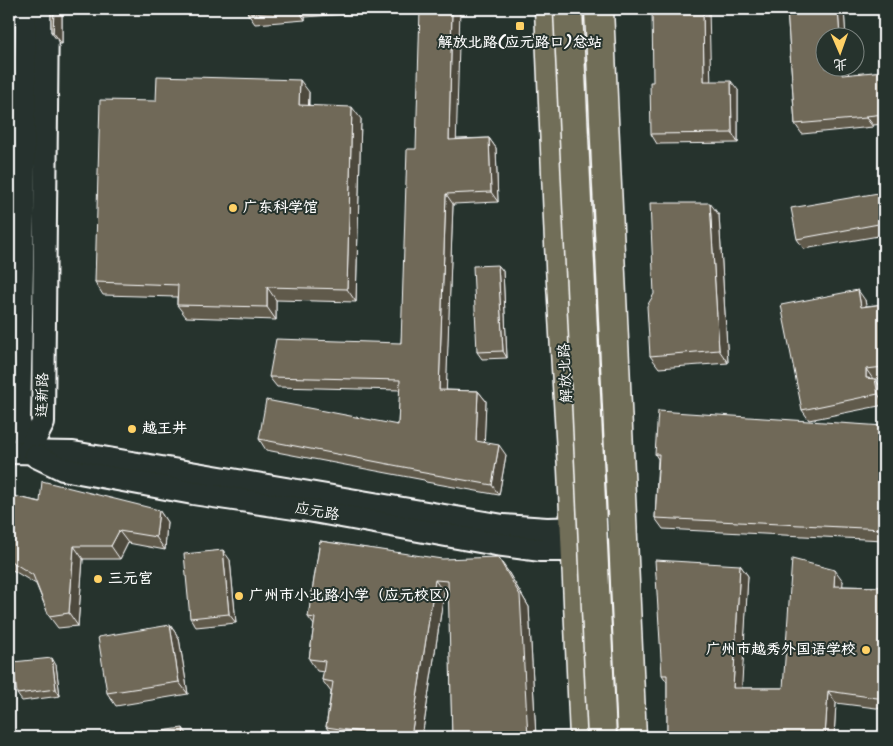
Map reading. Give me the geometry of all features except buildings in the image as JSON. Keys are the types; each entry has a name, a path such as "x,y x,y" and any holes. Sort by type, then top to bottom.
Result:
{"main road":[{"name":"解放北路","path":"549,9 584,737"},
{"name":"解放北路","path":"568,9 602,737"},
{"path":"581,9 615,737"},
{"path":"599,9 624,527 632,737"},
{"name":"应元路","path":"575,540 624,527"}],"street":[{"name":"连新路","path":"18,452 27,9"},
{"name":"连新路","path":"18,452 43,423 47,9"},
{"name":"应元路","path":"18,452 63,469 496,544 541,550 575,540"}],"place":[{"name":"解放北路(应元路口)总站","path":"520,26"},
{"name":"广东科学馆","path":"233,208"},
{"name":"越王井","path":"132,429"},
{"name":"三元宫","path":"98,579"},
{"name":"广州市小北路小学（应元校区）","path":"239,596"},
{"name":"广州市越秀外国语学校","path":"866,650"}]}
